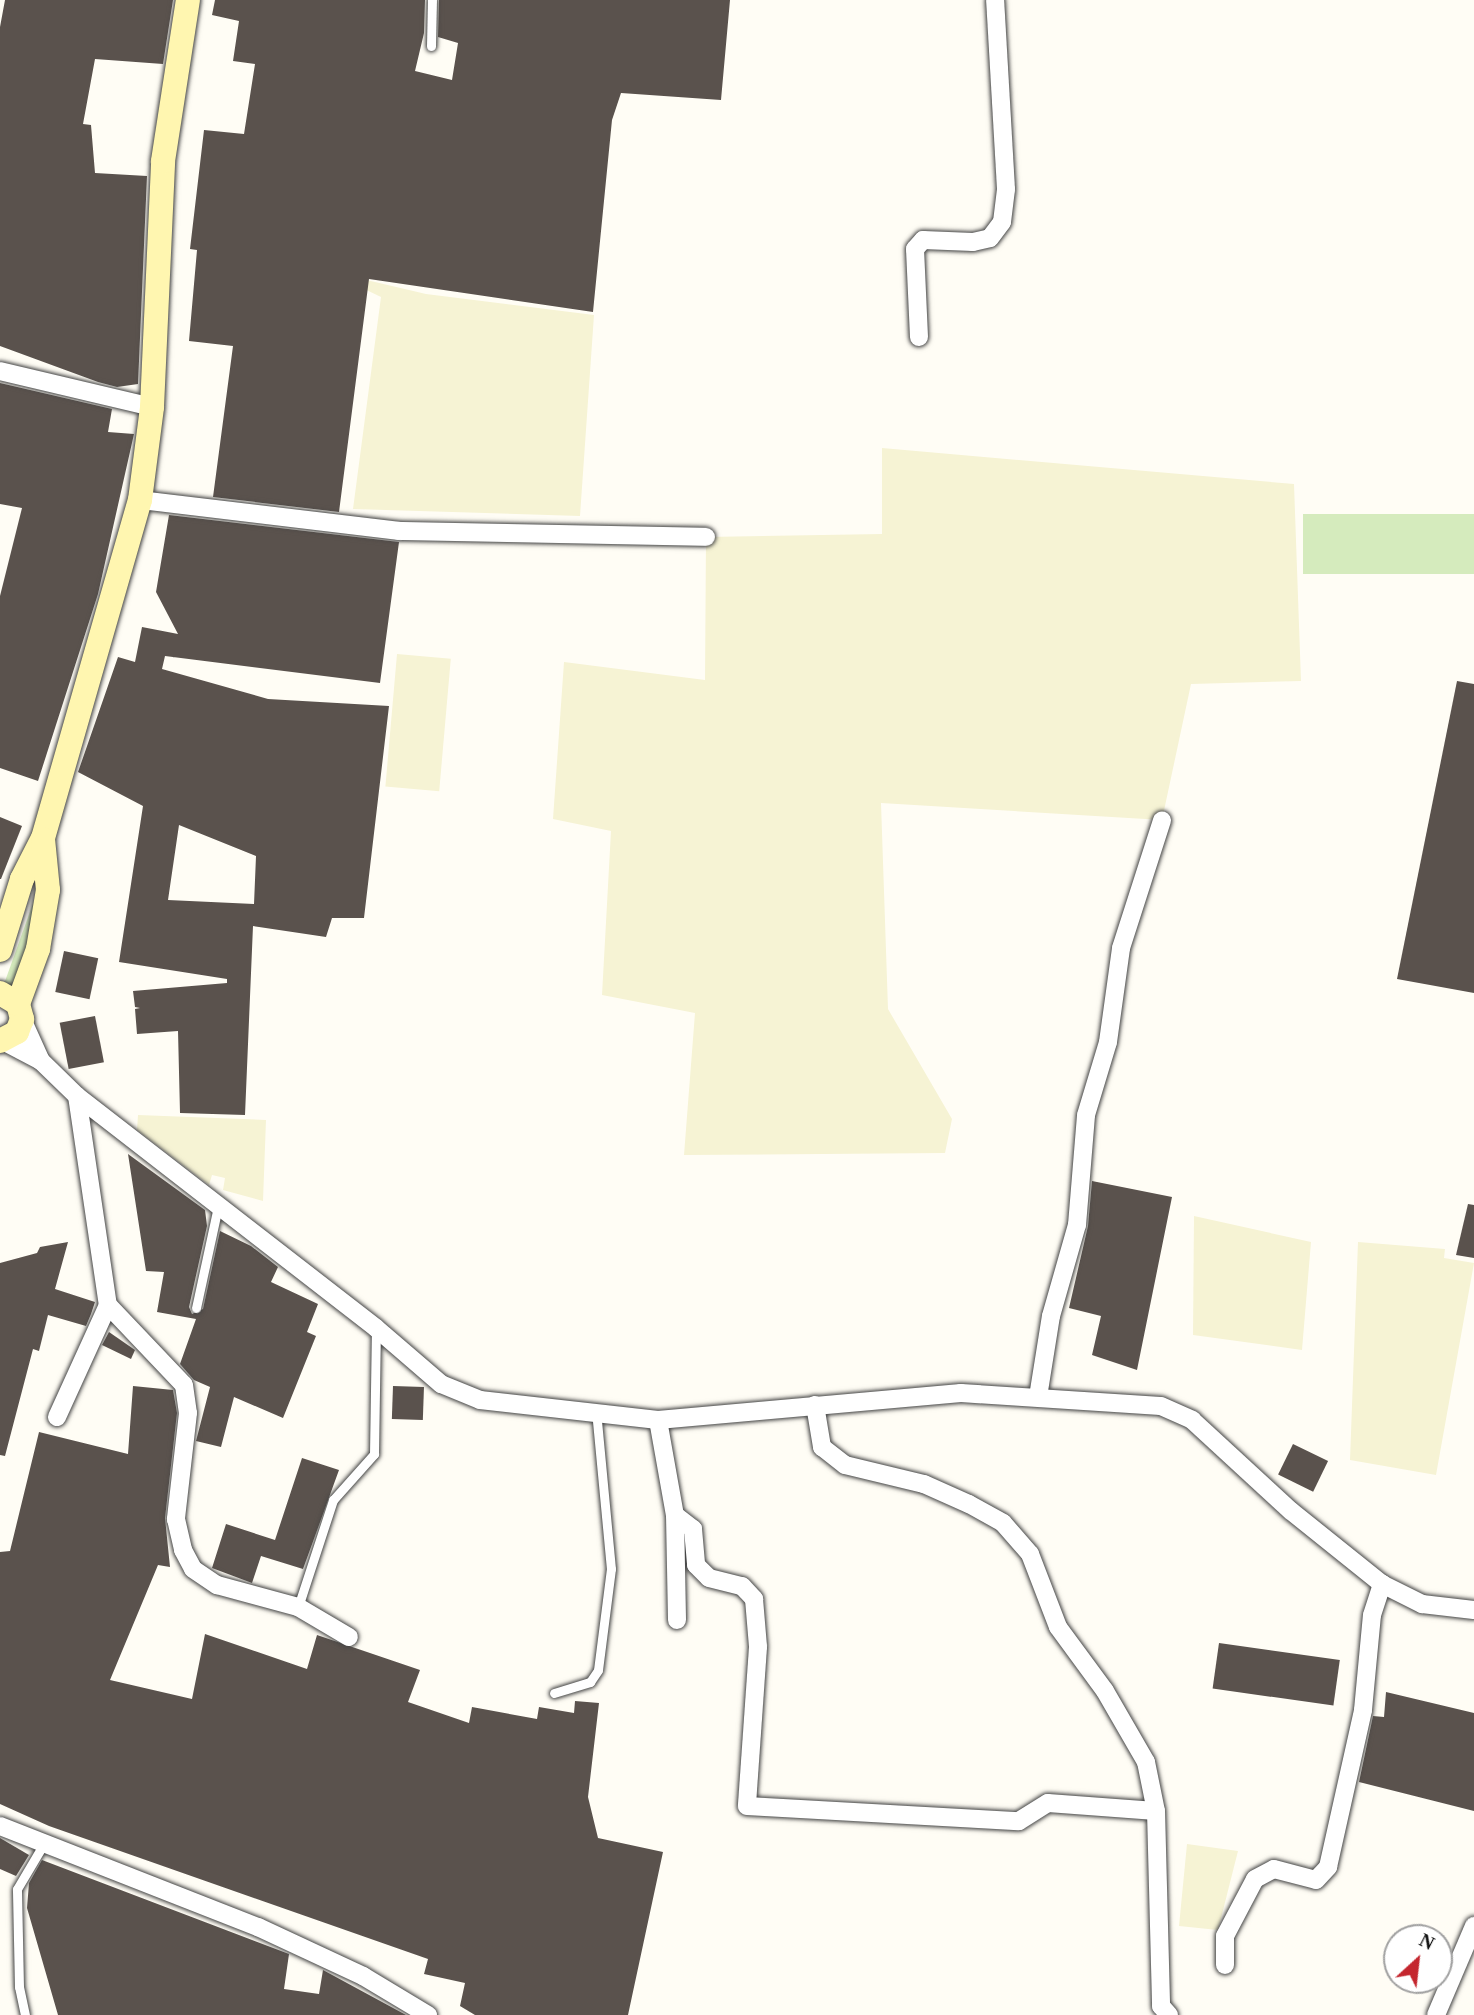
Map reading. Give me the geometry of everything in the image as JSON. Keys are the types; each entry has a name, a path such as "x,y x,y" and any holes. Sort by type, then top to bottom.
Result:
{"street":[{"path":"0,950 22,879 43,838 140,500 152,407 163,161 188,0"},
{"path":"919,337 915,249 923,240 974,242 990,238 1002,222 1005,151 995,0"},
{"path":"0,371 152,407"},
{"path":"140,500 399,531 706,537"},
{"path":"1038,1397 1051,1315 1077,1225 1086,1115 1108,1042 1122,948 1162,820"},
{"path":"2,1041 17,1032 13,1005 38,949 48,890 43,838"},
{"path":"13,1005 41,1061"},
{"path":"2,1041 41,1061 77,1096 376,1328 441,1384 480,1400 596,1410 658,1420 961,1393 1161,1406 1192,1420 1291,1511 1382,1584 1422,1604 1474,1610"},
{"path":"57,1417 107,1305 77,1096"},
{"path":"107,1305 184,1385 188,1413 176,1519 193,1569 217,1585 298,1607 349,1637"},
{"path":"815,1405 822,1447 845,1465 924,1484 969,1504 1003,1522 1030,1554 1058,1627 1105,1691 1146,1762 1156,1811 1156,1947 1161,2006 1169,2015"},
{"path":"658,1420 675,1515 677,1620"},
{"path":"675,1515 693,1529 696,1565 709,1578 742,1586 754,1599 758,1647 747,1806 1019,1821 1048,1803 1156,1811"},
{"path":"1225,1965 1225,1936 1255,1878 1275,1869 1316,1880 1328,1867 1363,1710 1372,1615 1382,1584"},
{"path":"0,1826 258,1927 363,1976 428,2015"},
{"path":"1436,2015 1474,1926"}],"lane":[{"path":"430,46 432,0"},
{"path":"196,1308 218,1205"},
{"path":"298,1607 333,1500 374,1454 376,1328"},
{"path":"554,1693 590,1682 598,1670 611,1569 596,1410"},
{"path":"25,2015 19,1987 17,1889 43,1845"}],"shaded area":[{"path":"358,278 426,294 594,315 580,516 353,509 381,297 356,285"},
{"path":"882,448 1294,484 1301,681 1191,684 1162,820 881,803 888,1009 952,1119 945,1153 684,1155 695,1013 602,995 611,831 553,819 564,662 705,680 706,537 882,534"},
{"path":"397,654 451,659 439,791 385,786"},
{"path":"138,1115 266,1120 263,1201 223,1190 225,1178 212,1175 209,1185 137,1130"},
{"path":"1194,1216 1311,1242 1302,1350 1193,1335"},
{"path":"1358,1242 1445,1249 1444,1258 1474,1263 1436,1475 1350,1460"},
{"path":"1187,1844 1238,1851 1218,1930 1179,1926"}],"green space":[{"path":"1303,514 1474,514 1474,574 1303,574"},
{"path":"36,895 32,945 16,990 4,984"}],"building":[{"path":"5,0 173,0 163,64 95,59 83,124 91,125 95,173 147,176 138,384 117,387 98,382 0,346 0,27"},
{"path":"215,0 425,0 424,33 415,71 452,80 458,43 438,37 439,0 730,0 721,100 621,93 612,120 593,312 369,279 339,512 213,497 233,346 189,341 197,250 190,249 204,130 244,134 255,64 233,61 239,21 212,15"},
{"path":"0,383 112,409 108,432 134,434 98,594 38,781 0,768 0,596 22,508 0,504"},
{"path":"169,515 399,542 380,683 165,656 162,669 268,699 389,706 364,918 332,918 326,937 253,926 245,1115 180,1113 178,1031 137,1034 135,1009 140,1008 135,1007 133,991 227,983 227,979 119,962 143,806 78,772 118,657 135,662 142,627 178,634 156,592","holes":["179,825 256,856 254,904 168,900"]},
{"path":"1457,681 1474,684 1474,993 1397,979"},
{"path":"0,817 22,826 1,879 0,879"},
{"path":"64,951 98,958 90,999 55,992"},
{"path":"95,1016 104,1062 69,1069 60,1023"},
{"path":"128,1154 205,1210 207,1226 189,1307 192,1314 203,1309 220,1231 251,1246 278,1267 271,1282 318,1304 307,1332 316,1336 283,1418 234,1397 221,1447 196,1441 210,1387 194,1380 180,1364 196,1319 157,1312 164,1272 146,1271"},
{"path":"1092,1181 1172,1197 1137,1370 1092,1355 1101,1316 1069,1308 1088,1226"},
{"path":"1468,1204 1474,1205 1474,1258 1456,1255"},
{"path":"68,1242 55,1289 95,1302 86,1326 48,1315 39,1351 33,1349 5,1456 0,1455 0,1263 37,1253 40,1247"},
{"path":"109,1332 135,1350 131,1359 102,1345"},
{"path":"133,1386 173,1390 177,1413 165,1518 170,1567 158,1565 110,1680 192,1699 205,1634 307,1669 317,1635 420,1670 408,1702 469,1723 472,1707 537,1719 539,1707 574,1713 575,1701 599,1703 588,1797 598,1838 663,1852 628,2015 475,2015 460,2006 465,1983 424,1974 428,1959 49,1826 0,1804 0,1552 10,1551 39,1432 128,1454"},
{"path":"393,1386 424,1387 423,1420 392,1419"},
{"path":"1293,1444 1328,1461 1313,1492 1278,1475"},
{"path":"302,1458 339,1470 303,1569 261,1556 252,1583 212,1568 226,1524 275,1540"},
{"path":"1219,1643 1340,1660 1333,1706 1213,1689"},
{"path":"1386,1692 1474,1713 1474,1811 1359,1782 1373,1716 1384,1717"},
{"path":"0,1838 29,1855 16,1876 0,1869"},
{"path":"42,1860 289,1954 284,1989 319,1994 323,1970 406,2015 58,2015 27,1908 29,1883"}]}
